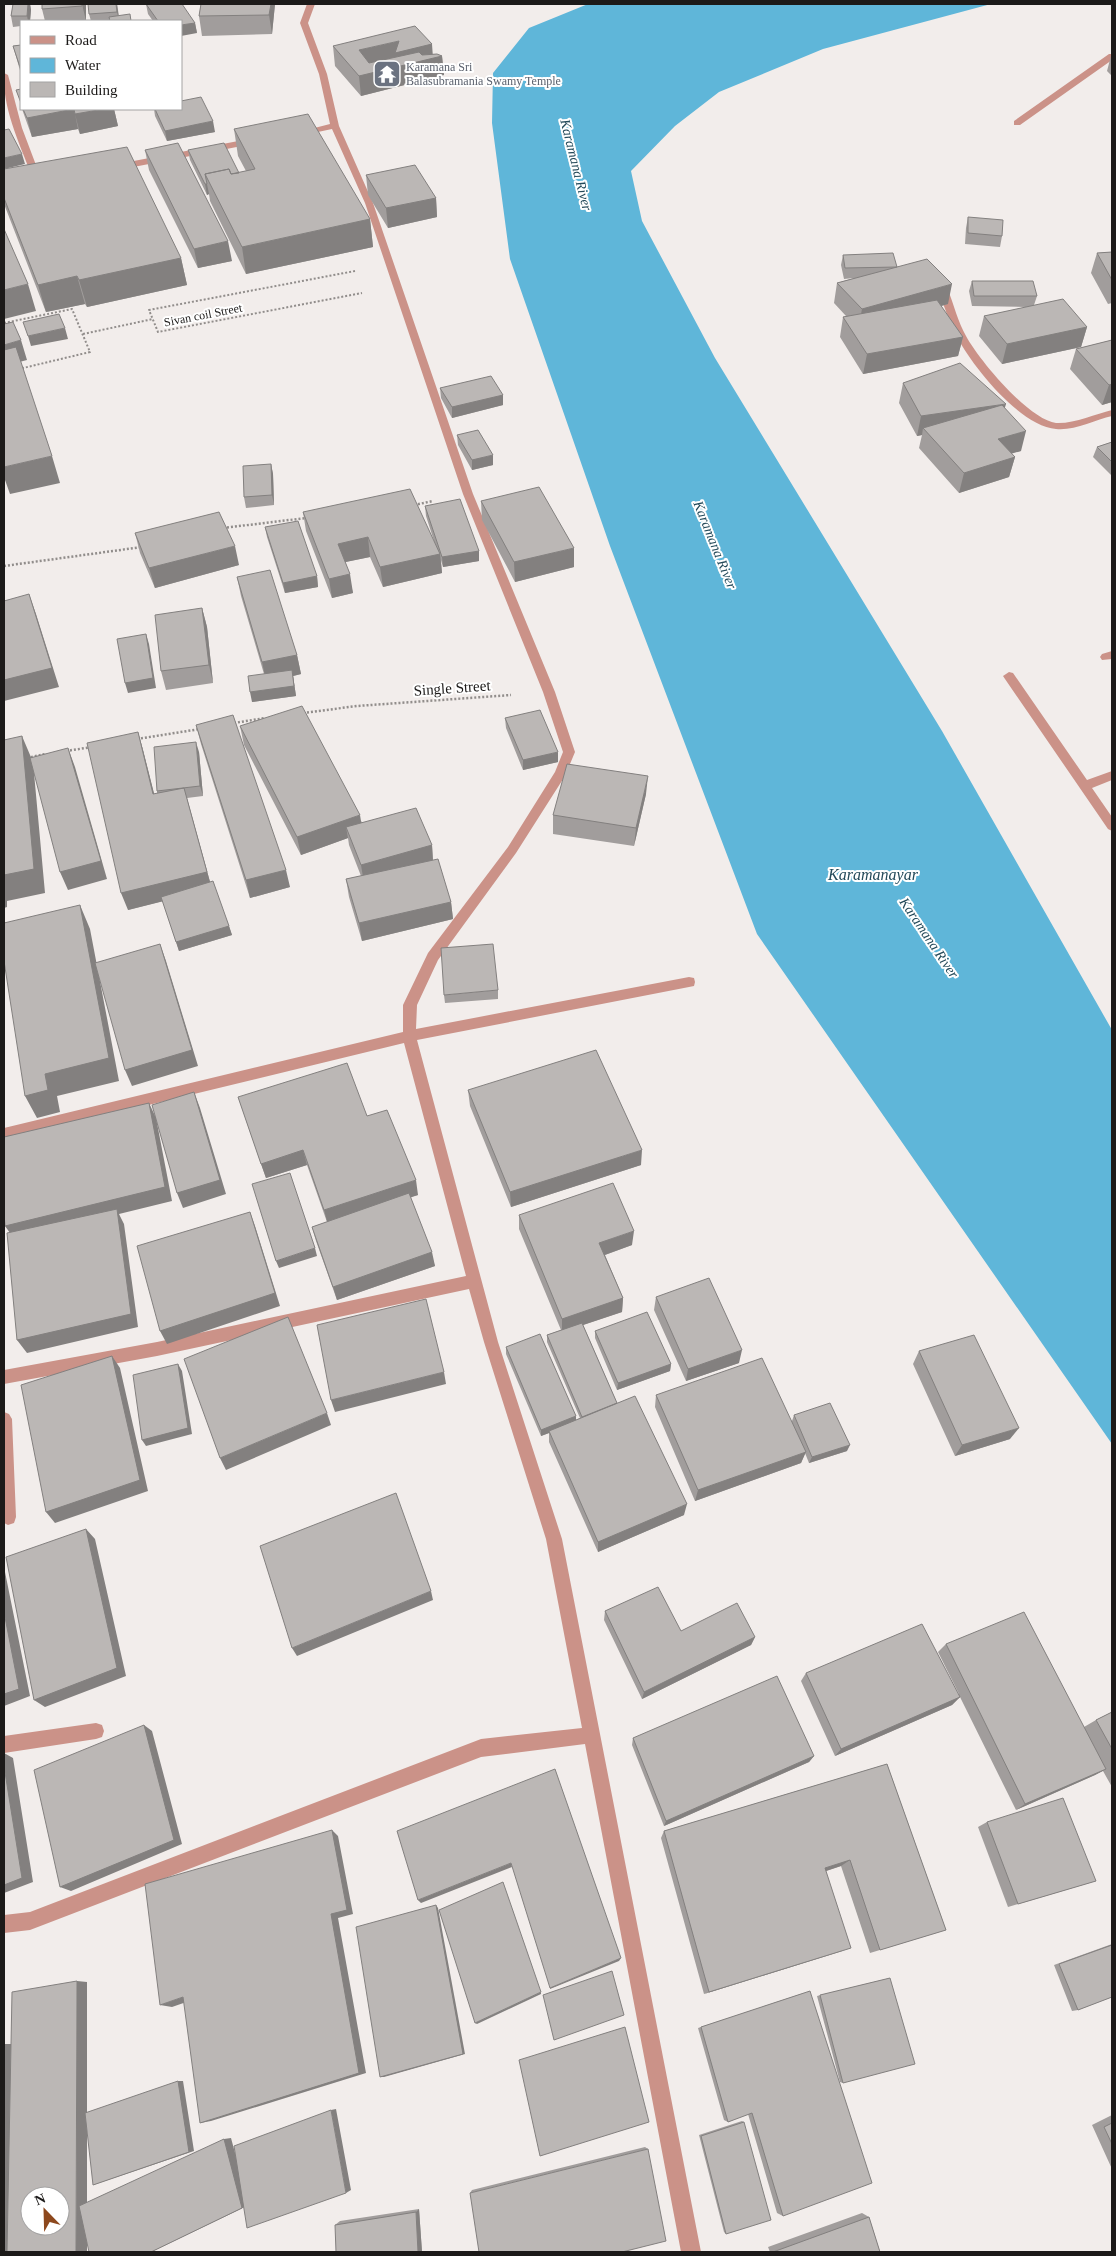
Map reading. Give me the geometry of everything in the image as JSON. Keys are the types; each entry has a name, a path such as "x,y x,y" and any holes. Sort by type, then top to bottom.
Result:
{"street":[{"path":"311,4 304,23 323,74 335,126 369,203 468,494 549,692 570,752 561,773 512,850 433,957 410,1004 408,1036 491,1342 554,1539 691,2252"},
{"path":"1017,123 1112,56"},
{"path":"4,74 34,182 48,180"},
{"path":"287,135 335,126"},
{"path":"105,169 268,138"},
{"path":"943,290 962,337 985,371 1021,408 1041,422 1056,426 1112,413"},
{"path":"1009,676 1112,826"},
{"path":"1084,786 1112,775"},
{"path":"4,1134 408,1036 689,982"},
{"path":"4,1377 166,1348 474,1280"},
{"path":"4,1420 8,1517"},
{"path":"4,1745 96,1731"},
{"path":"4,1924 30,1921 481,1748 592,1735"}],"path":[{"name":"Sivan coil Street","path":"390,264 149,310 158,332 397,286"},
{"path":"4,323 72,309 90,352 13,371"},
{"path":"83,334 153,319"},
{"path":"412,506 468,494"},
{"path":"214,530 316,517"},
{"path":"4,566 148,546"},
{"name":"Single Street","path":"298,714 357,706 549,692"},
{"path":"229,724 268,718"},
{"path":"132,740 210,727"},
{"path":"63,751 93,746"},
{"path":"24,758 54,753"}],"water":[{"name":"Karamanayar","path":"588,4 991,4 823,49 719,92 675,126 631,171 642,221 715,358 942,731 1112,1030 1112,1444 757,934 610,546 510,259 492,123 493,73 529,28"}],"building":[{"path":"13,4 28,4 27,16 11,16"},
{"path":"42,4 82,4 82,6 42,9"},
{"path":"88,4 116,4 117,12 89,14"},
{"path":"146,4 182,4 195,23 182,25 182,20 157,20"},
{"path":"201,4 271,4 269,15 199,16"},
{"path":"130,14 131,20 110,20 109,17"},
{"path":"415,26 432,44 395,53 399,41 359,50 369,63 419,52 422,55 437,54 442,56 359,76 333,46"},
{"path":"20,45 20,67 13,46"},
{"path":"20,89 20,100 16,90"},
{"path":"201,97 213,121 165,131 155,110 182,110 182,101"},
{"path":"23,110 69,110 27,118"},
{"path":"74,110 98,110 75,114"},
{"path":"308,114 370,219 242,247 205,174 229,169 231,174 255,169 234,129"},
{"path":"9,129 22,154 4,158 4,130"},
{"path":"178,143 228,241 194,249 145,150"},
{"path":"224,143 239,173 231,174 229,169 205,174 207,184 205,184 188,150"},
{"path":"127,147 181,258 79,280 77,276 38,285 4,198 4,169"},
{"path":"415,165 436,198 386,208 366,175"},
{"path":"968,217 1003,220 1002,236 968,233"},
{"path":"4,229 28,284 4,290"},
{"path":"1112,252 1112,280 1097,253"},
{"path":"893,253 897,267 845,268 843,255"},
{"path":"927,259 952,284 862,309 837,283"},
{"path":"972,281 1033,281 1037,296 974,296"},
{"path":"1063,299 1087,327 1007,344 984,316"},
{"path":"937,300 963,337 867,354 843,317"},
{"path":"59,314 65,328 28,336 23,322"},
{"path":"13,322 21,340 4,345 4,324"},
{"path":"1112,340 1112,384 1109,385 1076,349"},
{"path":"16,347 52,456 4,467 4,350"},
{"path":"960,363 1006,404 921,416 903,383"},
{"path":"491,376 503,395 452,407 440,388"},
{"path":"1002,405 1026,431 998,439 1015,457 964,473 923,428"},
{"path":"478,430 493,455 472,460 457,435"},
{"path":"1112,442 1112,462 1097,447"},
{"path":"271,464 272,495 244,497 243,466"},
{"path":"539,487 574,548 514,562 481,501"},
{"path":"410,489 440,554 380,567 368,537 338,544 350,574 329,579 303,512"},
{"path":"460,499 479,551 442,557 425,506"},
{"path":"219,512 235,546 149,568 135,533"},
{"path":"298,521 317,576 283,583 265,527"},
{"path":"270,570 297,655 262,662 237,577"},
{"path":"29,594 52,668 4,680 4,601"},
{"path":"202,608 209,665 161,671 155,615"},
{"path":"146,634 153,678 125,683 117,639"},
{"path":"292,670 294,686 250,692 248,676"},
{"path":"302,706 360,815 297,837 240,726"},
{"path":"540,710 558,752 523,760 505,718"},
{"path":"233,715 286,870 246,880 196,725"},
{"path":"138,732 153,794 184,788 207,872 121,893 87,743"},
{"path":"22,736 34,869 4,875 4,740"},
{"path":"196,742 200,786 157,791 154,747"},
{"path":"68,748 101,861 60,872 30,758"},
{"path":"567,764 648,776 636,828 553,815"},
{"path":"416,808 432,845 361,865 346,827"},
{"path":"438,859 451,902 359,923 346,879"},
{"path":"213,881 229,926 176,942 161,897"},
{"path":"80,905 109,1058 45,1074 48,1090 25,1096 4,961 4,923"},
{"path":"160,944 192,1050 125,1070 95,963"},
{"path":"493,944 498,990 444,995 441,948"},
{"path":"596,1050 642,1150 510,1192 468,1090"},
{"path":"347,1063 367,1116 387,1110 416,1180 324,1210 303,1150 261,1164 238,1097"},
{"path":"194,1092 220,1180 177,1193 152,1105"},
{"path":"149,1103 165,1187 5,1226 4,1137"},
{"path":"290,1173 315,1248 276,1261 252,1184"},
{"path":"613,1183 634,1231 599,1243 623,1298 562,1319 519,1215"},
{"path":"409,1193 432,1252 333,1287 312,1227"},
{"path":"117,1209 131,1314 17,1340 7,1233"},
{"path":"250,1212 275,1293 160,1331 137,1246"},
{"path":"709,1278 742,1350 688,1369 656,1297"},
{"path":"426,1299 444,1372 331,1400 317,1325"},
{"path":"647,1312 671,1364 618,1383 595,1331"},
{"path":"288,1317 327,1413 220,1458 184,1359"},
{"path":"582,1323 617,1403 582,1417 547,1335"},
{"path":"540,1334 576,1416 541,1430 506,1347"},
{"path":"974,1335 1019,1428 962,1445 919,1351"},
{"path":"112,1356 140,1480 46,1512 21,1385"},
{"path":"762,1358 806,1452 698,1490 656,1395"},
{"path":"178,1364 188,1428 142,1440 133,1375"},
{"path":"635,1396 687,1504 598,1542 549,1431"},
{"path":"830,1403 850,1445 812,1457 794,1415"},
{"path":"396,1493 431,1591 292,1648 260,1546"},
{"path":"86,1529 117,1668 34,1700 6,1557"},
{"path":"658,1587 681,1631 737,1603 755,1637 644,1692 605,1611"},
{"path":"4,1612 19,1689 4,1694"},
{"path":"1024,1612 1106,1769 1025,1804 946,1644"},
{"path":"922,1624 960,1697 841,1749 806,1673"},
{"path":"777,1676 814,1756 666,1821 633,1738"},
{"path":"1112,1712 1112,1749 1096,1720"},
{"path":"144,1725 174,1840 60,1887 34,1770"},
{"path":"887,1764 946,1930 880,1950 850,1860 825,1868 851,1948 709,1992 664,1831"},
{"path":"4,1766 22,1878 4,1885"},
{"path":"555,1769 621,1958 550,1988 511,1863 418,1900 397,1831"},
{"path":"1063,1798 1096,1881 1018,1904 987,1822"},
{"path":"332,1830 347,1910 331,1914 359,2073 200,2123 183,1997 160,2005 145,1884"},
{"path":"503,1882 541,1992 475,2023 439,1910"},
{"path":"436,1905 463,2054 380,2077 356,1927"},
{"path":"1112,1945 1112,1997 1078,2010 1059,1964"},
{"path":"612,1971 624,2015 554,2040 543,1995"},
{"path":"890,1978 915,2064 843,2083 820,1995"},
{"path":"77,1981 76,2252 7,2252 12,1992"},
{"path":"810,1991 872,2183 783,2216 752,2113 728,2122 701,2027"},
{"path":"625,2027 649,2122 540,2156 519,2060"},
{"path":"178,2081 189,2152 93,2185 85,2113"},
{"path":"331,2110 346,2193 247,2228 234,2146"},
{"path":"744,2122 771,2220 726,2234 701,2136"},
{"path":"1112,2123 1112,2144 1104,2127"},
{"path":"224,2139 242,2208 151,2252 89,2252 79,2206"},
{"path":"648,2149 666,2241 622,2252 479,2252 470,2193"},
{"path":"416,2212 418,2252 336,2252 335,2225"},
{"path":"869,2217 880,2252 773,2252"}],"place":[{"name":"Karamana Sri Balasubramania Swamy Temple","path":"387,74"}],"water label":[{"name":"Karamana River","path":"576,165"},
{"name":"Karamana River","path":"715,545"},
{"name":"Karamana River","path":"929,938"}]}
